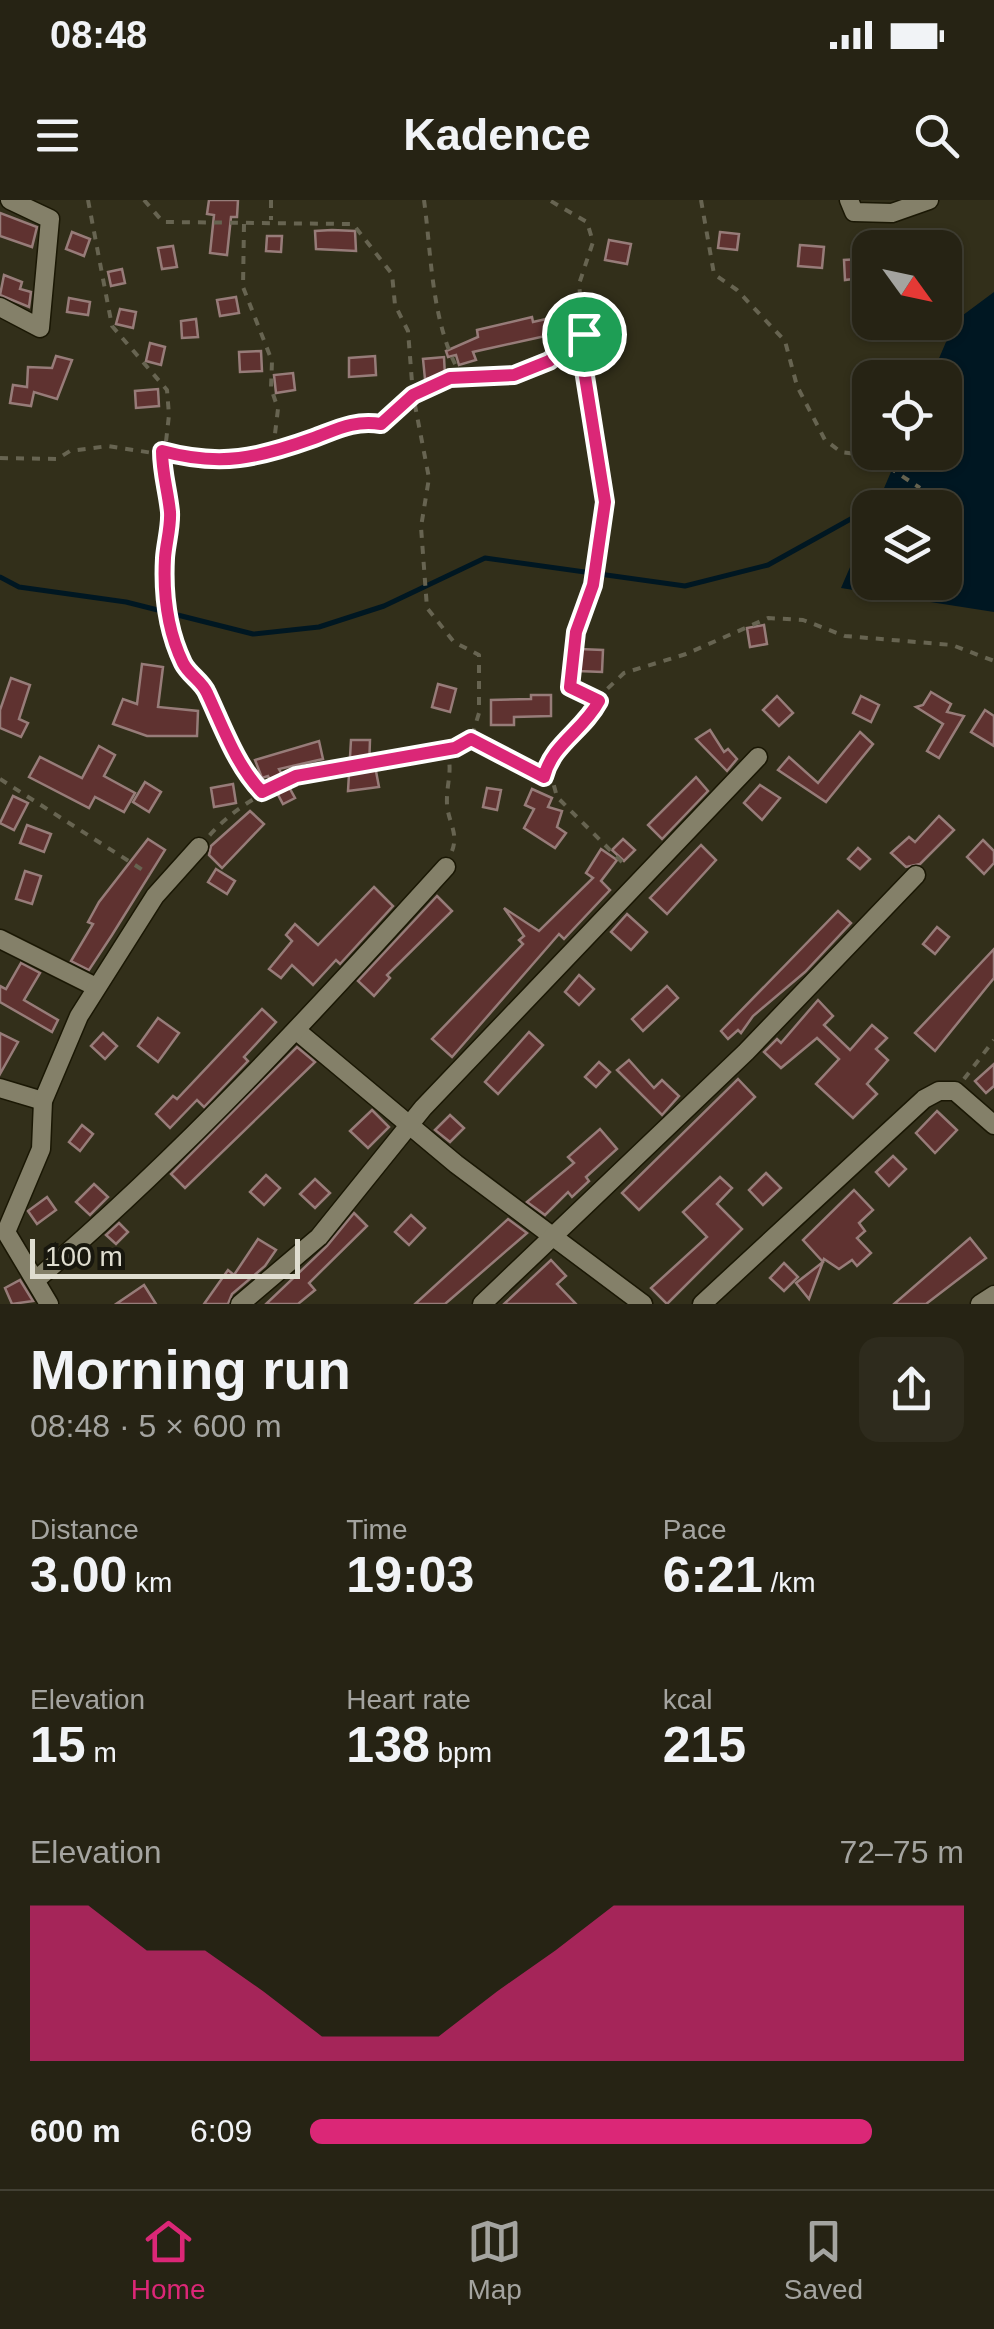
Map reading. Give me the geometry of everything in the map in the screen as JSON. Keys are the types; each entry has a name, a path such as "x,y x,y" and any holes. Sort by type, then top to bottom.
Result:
{"street":[{"path":"0,306 40,328 48,210 10,200"},
{"path":"849,200 854,212 892,213 929,200"},
{"path":"240,1304 319,1237 409,1125 758,757"},
{"path":"49,1304 6,1232 42,1150 43,1101 79,1016 96,987 166,884 199,847"},
{"path":"36,1280 100,1226 297,1031 446,867"},
{"path":"482,1304 556,1238 746,1052 916,875"},
{"path":"0,939 96,987"},
{"path":"297,1031 409,1125 643,1304"},
{"path":"0,1088 43,1101"},
{"path":"702,1304 924,1099 938,1091 955,1090 994,1125"},
{"path":"980,1304 994,1294"}],"path":[{"path":"88,200 112,326 166,390 169,415 162,476 170,512 165,604 174,640 185,668 205,688 223,732 237,749 245,774 262,792"},
{"path":"144,200 163,222 353,224 392,274 395,304 408,331 413,395 430,478 421,528 428,608 454,642 479,655 479,712 471,739"},
{"path":"271,200 271,222"},
{"path":"424,200 434,292 451,359 462,377"},
{"path":"550,200 587,222 593,242 579,284 584,370 605,502 593,585 576,632 570,687 599,701"},
{"path":"701,200 714,274 737,290 784,342 797,386 824,440 841,452 872,456 920,488"},
{"path":"244,224 243,287 272,361 271,388 278,409 273,450"},
{"path":"0,458 57,458 70,451 108,446 145,454 162,451 217,463 246,460 339,426 381,424 413,395 462,377 514,375 549,361 584,334"},
{"path":"544,777 552,751 591,716 624,673 686,654 768,618 802,620 845,636 952,646 994,661"},
{"path":"199,847 222,821 262,792 296,776 446,749 471,739 553,782 557,797 626,867"},
{"path":"446,749 453,767 447,805 456,840 446,867"},
{"path":"0,779 166,884"},
{"path":"955,1090 994,1040"}],"water":[{"path":"994,292 994,612 918,600 962,600 962,490 883,490 892,470 962,470 962,360 938,360 947,340 962,340 962,316"},
{"path":"852,563 852,590 841,588"}],"building":[{"path":"209,200 238,200 237,217 231,217 227,255 210,253 214,215 207,214"},
{"path":"0,213 37,227 32,247 0,236"},
{"path":"315,231 355,231 356,251 316,249"},
{"path":"72,232 90,239 84,256 66,249"},
{"path":"720,232 739,234 737,250 718,248"},
{"path":"267,236 282,236 281,252 266,251"},
{"path":"609,240 631,244 627,264 605,260"},
{"path":"800,245 824,247 822,268 798,266"},
{"path":"173,246 177,267 162,269 158,248"},
{"path":"844,260 852,260 852,279 845,280"},
{"path":"122,269 125,283 111,286 108,272"},
{"path":"4,275 22,282 20,289 31,292 29,307 0,295"},
{"path":"236,297 239,313 220,316 217,300"},
{"path":"69,298 90,302 88,315 67,312"},
{"path":"120,309 136,312 133,328 116,324"},
{"path":"532,317 533,322 555,317 559,333 473,352 476,360 459,365 456,355 448,357 446,351 478,337 477,330"},
{"path":"196,319 198,337 182,338 181,321"},
{"path":"150,343 165,347 161,365 146,361"},
{"path":"261,351 262,371 240,372 239,352"},
{"path":"56,356 72,360 57,399 34,392 31,406 10,403 13,385 27,387 28,367 52,368"},
{"path":"375,356 376,375 349,377 349,358"},
{"path":"444,357 445,376 425,379 423,359"},
{"path":"293,373 295,390 276,393 274,375"},
{"path":"158,389 159,406 136,408 135,391"},
{"path":"764,625 767,644 750,647 747,628"},
{"path":"579,649 603,650 602,672 578,671"},
{"path":"142,664 163,667 158,707 198,711 197,736 147,736 113,724 123,699 137,704"},
{"path":"11,678 30,685 19,719 28,723 21,737 0,728 0,710"},
{"path":"438,684 456,689 450,712 432,707"},
{"path":"931,692 951,704 947,712 964,716 939,758 927,751 943,724 916,707 923,705"},
{"path":"531,695 551,695 551,716 514,717 514,725 491,725 491,700 531,699"},
{"path":"777,696 793,713 779,726 763,710"},
{"path":"861,696 879,705 871,722 853,713"},
{"path":"985,710 994,716 994,746 971,732"},
{"path":"710,730 724,752 728,749 737,759 727,771 696,739"},
{"path":"860,732 873,744 826,802 778,770 789,757 818,783"},
{"path":"351,740 370,740 369,768 375,766 379,787 348,791"},
{"path":"319,741 323,759 279,769 295,798 283,804 268,776 262,778 255,760"},
{"path":"99,746 115,755 104,776 135,793 124,812 95,797 89,808 29,777 40,757 82,778"},
{"path":"696,777 708,791 662,839 648,825"},
{"path":"145,782 161,792 149,812 133,802"},
{"path":"233,784 236,803 214,807 211,788"},
{"path":"760,785 780,798 762,820 744,803"},
{"path":"487,788 501,790 497,810 483,807"},
{"path":"532,789 552,798 548,807 562,811 557,827 566,833 555,848 524,828 534,809 525,805"},
{"path":"13,796 28,803 14,830 0,823"},
{"path":"250,811 264,824 222,868 209,855 211,846"},
{"path":"939,816 954,830 920,864 906,867 891,853 909,837 915,842"},
{"path":"27,825 51,834 44,852 20,843"},
{"path":"148,839 165,850 112,935 89,970 71,961 93,924 88,922 99,902"},
{"path":"623,839 635,850 624,861 612,850"},
{"path":"983,840 994,851 994,863 984,874 967,857"},
{"path":"701,845 716,860 667,914 650,898"},
{"path":"858,848 870,859 860,869 848,859"},
{"path":"601,849 617,860 601,881 610,890 564,939 559,934 452,1057 432,1039 523,944 519,940 524,936 504,908 539,931 593,878 586,873"},
{"path":"216,869 235,881 227,894 208,882"},
{"path":"25,871 41,876 32,904 16,899"},
{"path":"374,887 393,906 340,964 336,960 313,985 292,965 281,978 269,969 292,941 286,935 295,924 318,945"},
{"path":"437,896 452,911 387,975 390,978 374,996 358,981"},
{"path":"838,911 851,923 805,972 753,1016 741,1033 738,1030 728,1039 721,1031"},
{"path":"627,914 647,932 631,950 611,932"},
{"path":"937,927 949,937 935,954 923,944"},
{"path":"994,949 994,978 935,1051 915,1033"},
{"path":"21,963 40,973 24,1000 58,1020 52,1032 0,1002 0,986 6,989"},
{"path":"579,975 594,989 579,1005 565,992"},
{"path":"667,986 678,998 643,1031 632,1019"},
{"path":"818,1000 833,1016 824,1025 850,1050 872,1025 887,1038 876,1049 888,1060 867,1084 877,1094 853,1118 816,1084 839,1059 817,1038 781,1068 764,1052 777,1039 781,1043"},
{"path":"262,1009 276,1022 244,1057 248,1061 204,1107 197,1100 170,1128 156,1114 173,1096 177,1099"},
{"path":"158,1018 179,1033 158,1062 138,1046"},
{"path":"529,1032 543,1045 498,1094 485,1082"},
{"path":"0,1033 18,1042 0,1074"},
{"path":"103,1033 117,1046 105,1059 91,1046"},
{"path":"297,1047 315,1062 185,1188 171,1174"},
{"path":"629,1060 654,1088 662,1080 679,1096 662,1115 617,1070"},
{"path":"599,1062 610,1072 596,1087 585,1077"},
{"path":"994,1064 994,1086 986,1093 975,1081"},
{"path":"738,1079 755,1097 639,1210 622,1193"},
{"path":"372,1110 389,1127 368,1148 350,1131"},
{"path":"937,1111 957,1130 935,1153 916,1133"},
{"path":"450,1115 464,1128 450,1142 435,1130"},
{"path":"82,1125 93,1134 80,1151 69,1142"},
{"path":"600,1129 617,1149 586,1177 589,1181 572,1197 568,1192 545,1215 527,1202 574,1163 568,1157"},
{"path":"893,1156 906,1169 889,1186 876,1172"},
{"path":"766,1173 781,1188 763,1205 749,1190"},
{"path":"266,1175 280,1188 264,1205 250,1192"},
{"path":"720,1177 732,1188 717,1204 742,1229 667,1304 651,1288 707,1237 683,1212"},
{"path":"315,1179 330,1193 315,1208 300,1194"},
{"path":"94,1184 108,1197 90,1215 76,1202"},
{"path":"854,1190 873,1210 859,1223 865,1231 857,1238 871,1253 857,1266 852,1260 839,1269 824,1259 823,1262 803,1240"},
{"path":"47,1197 56,1210 37,1224 28,1211"},
{"path":"354,1213 367,1226 309,1283 315,1290 298,1304 266,1304 327,1246"},
{"path":"411,1215 425,1228 409,1245 395,1232"},
{"path":"508,1219 527,1233 445,1304 415,1304"},
{"path":"119,1223 128,1232 116,1244 106,1235"},
{"path":"970,1238 986,1258 926,1304 894,1304"},
{"path":"258,1239 276,1250 265,1266 232,1294 228,1304 204,1304 228,1270 234,1275"},
{"path":"551,1260 566,1276 557,1284 576,1304 504,1304"},
{"path":"823,1262 809,1299 796,1283"},
{"path":"784,1263 798,1277 784,1291 770,1278"},
{"path":"20,1280 33,1301 12,1304 5,1288"},
{"path":"144,1285 156,1304 116,1304"}],"waterway":[{"path":"0,577 19,587 126,602 253,634 319,627 384,606 485,558 685,586 768,565 852,518"}],"route":[{"path":"584,334 584,370 605,502 593,585 576,632 570,687 599,701 591,716 552,751 544,777 499,757 471,739 455,748 296,776 262,792 245,774 237,749 223,732 205,688 185,668 174,640 165,604 170,512 162,476 162,451 217,463 246,460 339,426 381,424 393,418 413,395 450,378 514,375 549,361 584,334"}]}
